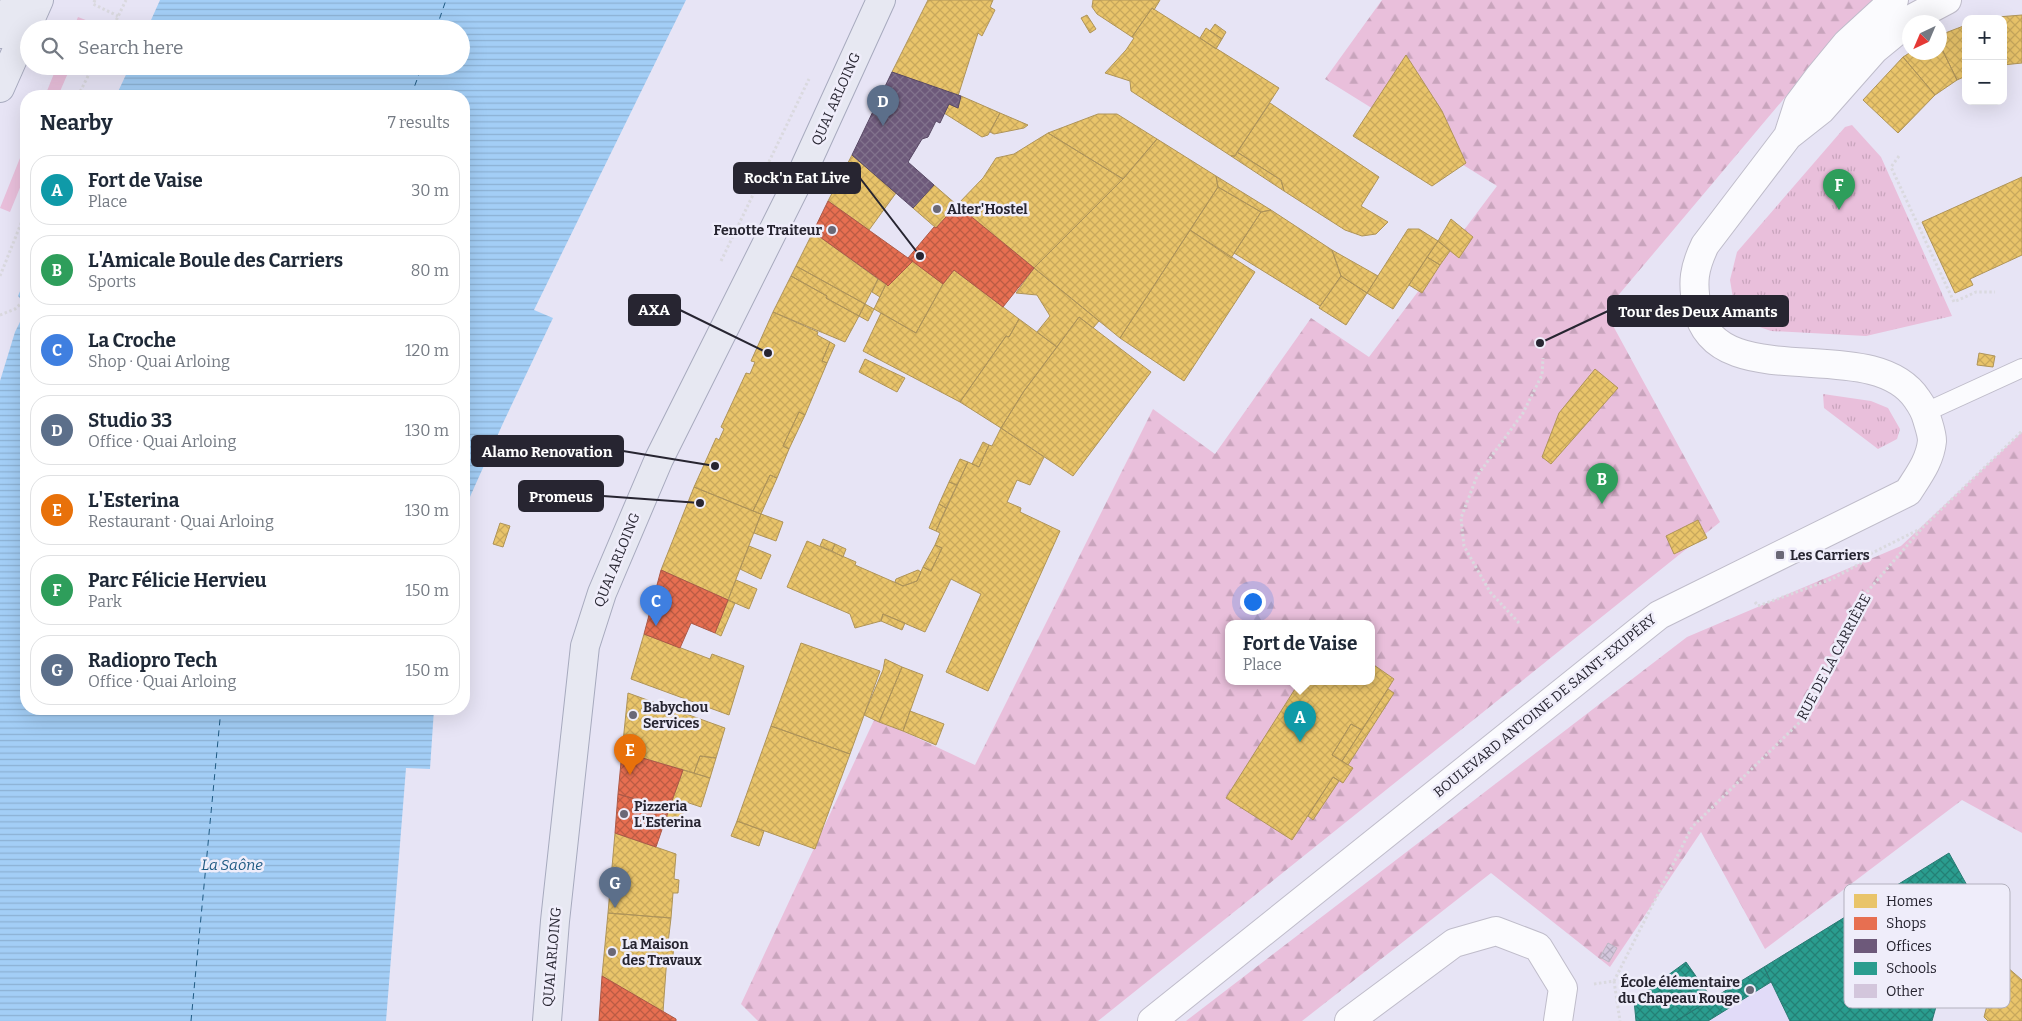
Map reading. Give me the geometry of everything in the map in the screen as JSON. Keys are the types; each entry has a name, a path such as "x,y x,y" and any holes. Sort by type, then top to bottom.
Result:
{"main road":[{"path":"0,34 16,0"},
{"path":"30,20 39,0"},
{"name":"QUAI ARLOING","path":"547,1021 555,921 586,646 602,593 659,459 803,171 881,0"},
{"path":"0,88 20,43"}],"street":[{"name":"BOULEVARD ANTOINE DE SAINT-EXUPÉRY","path":"1788,136 1798,105 1819,77 1847,43 1894,0"},
{"name":"BOULEVARD ANTOINE DE SAINT-EXUPÉRY","path":"1152,1021 1659,615 1908,492 1926,465 1932,440 1926,412 1910,389 1890,375 1864,368 1769,360 1738,353 1714,340 1700,321 1693,289 1696,265 1705,245 1788,136 1821,110 1874,50 1913,18 1946,0"},
{"path":"1349,1021 1454,943 1496,931 1538,947 1563,988 1558,1021"}],"lane":[{"path":"1926,412 2022,368"}],"path":[{"path":"95,0 93,4 118,16"},
{"path":"116,20 126,0"},
{"path":"81,90 88,75"},
{"path":"1899,156 1891,167 1954,302 1976,292 1995,292"},
{"path":"0,276 20,226"},
{"path":"0,315 15,309 20,304"},
{"path":"1520,623 1490,592 1464,546 1461,518 1477,476 1523,414 1542,376 1543,358"},
{"name":"RUE DE LA CARRIÈRE","path":"1614,981 1692,827 1801,721 1861,599 1923,528 2022,431"},
{"path":"1738,576 1758,606 1832,579 1860,563 1872,553 1923,528"},
{"path":"1594,984 1614,981 1620,1021"}],"shaded area":[{"name":"École élémentaire du Chapeau Rouge","path":"1764,967 1790,1021 1676,1021"}],"green space":[{"path":"1382,0 1875,0 1846,25 1605,311 1720,522 1098,1021 758,1021 741,1004 875,718 975,765 1153,409 1215,454 1311,318 1369,357 1497,186 1325,79"},
{"path":"53,75 67,75 61,90 47,90"},
{"path":"1852,125 1881,157 1952,316 1866,336 1771,331 1754,325 1734,304 1730,280 1737,252 1845,127"},
{"path":"20,158 20,188 10,212 0,208"},
{"path":"1823,394 1871,401 1888,408 1900,429 1897,439 1878,449 1824,408"},
{"path":"2022,432 2022,833 1962,800 1851,884 1844,884 1844,889 1765,949 1701,832 1610,967 1491,873 1302,1021 1186,1021 1687,637 1901,546"}],"water":[{"path":"160,0 686,0 534,310 553,318 470,497 470,90 119,90 126,75 470,75 470,20 151,20"},
{"name":"La Saône","path":"20,322 20,715 434,715 430,769 406,768 386,1021 0,1021 0,381 15,332"}],"building: Homes":[{"path":"928,0 993,0 990,7 995,10 982,36 978,33 958,96 892,72"},
{"path":"1093,0 1160,0 1154,10 1152,8 1132,37 1097,14 1092,7"},
{"path":"1152,8 1279,88 1235,156 1231,156 1131,91 1130,81 1105,73 1126,50 1134,38 1132,37"},
{"path":"1087,15 1096,29 1090,33 1081,18"},
{"path":"2022,15 2022,63 2007,65 2007,16"},
{"path":"1215,24 1226,32 1222,39 1210,31"},
{"path":"1962,27 1962,78 1957,80 1947,59 1947,32"},
{"path":"1206,28 1222,39 1216,49 1200,38"},
{"path":"1406,55 1442,111 1466,163 1432,186 1353,136"},
{"path":"1902,58 1935,95 1898,133 1863,100"},
{"path":"1947,59 1957,80 1935,95 1906,60"},
{"path":"961,96 1000,113 988,135 982,137 944,113 949,104 958,108"},
{"path":"1270,103 1379,177 1361,206 1388,222 1376,234 1362,236 1345,230 1284,191 1281,180 1237,152"},
{"path":"1000,113 1028,125 1024,128 994,134 990,132"},
{"path":"1098,114 1117,114 1157,139 1123,179 1048,133"},
{"path":"1048,133 1123,179 1034,268 957,205 983,178 996,158 1014,154"},
{"path":"1157,139 1216,176 1218,187 1120,338 1034,268 1123,179"},
{"path":"1237,152 1281,180 1284,191 1231,156 1235,156"},
{"path":"852,155 896,193 869,230 828,201"},
{"path":"1216,176 1271,210 1261,212 1218,187"},
{"path":"2022,177 2022,255 1970,279 1973,285 1955,293 1922,222"},
{"path":"934,185 957,205 936,228 913,208"},
{"path":"1218,187 1261,212 1231,258 1190,230"},
{"path":"1271,210 1332,250 1341,276 1320,306 1234,253 1261,212"},
{"path":"1451,219 1473,237 1459,258 1438,241"},
{"path":"1408,229 1419,229 1438,241 1393,309 1367,293"},
{"path":"1190,230 1255,272 1184,381 1120,338"},
{"path":"813,232 878,279 865,304 796,266"},
{"path":"1438,241 1450,251 1440,265 1427,257"},
{"path":"1332,250 1378,276 1367,293 1341,276"},
{"path":"1427,257 1440,265 1422,293 1409,285"},
{"path":"913,261 943,284 916,333 874,309 886,284 888,286"},
{"path":"796,266 865,304 859,316 791,276"},
{"path":"1034,268 1099,321 1093,328 1079,317 1057,347 1037,332 1050,316 1037,295 1016,293"},
{"path":"954,270 1019,319 1009,337 1006,336 960,402 863,351 881,313 916,333 943,284"},
{"path":"791,276 859,316 845,342 773,312"},
{"path":"1341,276 1367,293 1346,325 1319,308"},
{"path":"878,279 886,284 880,297 872,292"},
{"path":"865,304 874,309 868,321 859,316"},
{"path":"773,312 818,332 817,335 830,342 822,361 827,363 805,415 799,412 783,446 789,449 777,478 770,475 753,511 694,487 716,438 719,440 724,429 721,427 746,373 750,374 755,362 751,361"},
{"path":"1079,317 1151,372 1073,476 1001,428 1024,391"},
{"path":"1019,319 1057,347 1024,391 1001,428 960,402 1006,336 1009,337"},
{"path":"830,342 835,345 827,363 822,361"},
{"path":"1979,353 1995,356 1993,367 1977,365"},
{"path":"865,359 905,378 897,392 859,372"},
{"path":"1595,369 1618,388 1551,464 1542,457 1559,413"},
{"path":"799,412 805,415 789,449 783,446"},
{"path":"1001,428 1044,457 1030,485 1017,480 1007,502 1021,508 1020,512 1060,531 988,691 946,672 981,594 951,579 925,632 883,614 881,621 855,628 850,614 787,587 807,541 856,562 855,565 903,586 917,581 923,567 931,571 942,548 935,545 940,533 936,531 968,462 979,467 989,445 992,446"},
{"path":"983,442 989,445 979,467 972,464"},
{"path":"960,459 968,462 957,485 949,482"},
{"path":"770,475 777,478 761,514 753,511"},
{"path":"949,482 957,485 946,508 939,504"},
{"path":"694,487 761,514 728,600 661,570"},
{"path":"939,504 946,508 936,531 929,528"},
{"path":"761,514 783,522 776,541 754,533"},
{"path":"1698,520 1707,538 1674,554 1666,536"},
{"path":"500,523 510,526 503,547 493,544"},
{"path":"823,539 835,544 832,551 820,546"},
{"path":"835,544 846,549 843,557 832,551"},
{"path":"935,545 942,548 931,571 923,567"},
{"path":"749,546 771,555 761,579 740,569"},
{"path":"918,570 921,572 917,581 903,586 895,582 896,579"},
{"path":"736,580 757,589 749,609 728,600"},
{"path":"728,600 735,603 721,636 715,633"},
{"path":"883,614 905,623 902,630 881,621"},
{"path":"644,634 710,659 712,654 744,666 729,715 631,679"},
{"path":"801,643 880,671 850,754 771,726"},
{"path":"885,659 902,667 879,722 864,715 883,670"},
{"path":"1375,666 1394,679 1362,730 1351,724 1332,755 1353,768 1343,783 1333,777 1292,840 1226,798 1297,685 1375,685"},
{"path":"902,667 923,675 903,731 879,722"},
{"path":"1388,689 1394,693 1348,765 1342,761"},
{"path":"628,693 725,728 716,758 700,756 694,773 622,752"},
{"path":"910,711 944,724 936,745 903,731"},
{"path":"1351,724 1362,730 1342,761 1332,755"},
{"path":"771,726 850,754 815,849 737,821"},
{"path":"700,756 716,758 710,778 694,773"},
{"path":"683,770 710,778 701,807 686,802 683,813 669,809"},
{"path":"1333,777 1339,781 1313,820 1308,816"},
{"path":"669,809 683,813 680,824 666,820"},
{"path":"737,821 764,831 759,846 731,836"},
{"path":"615,833 676,854 674,879 679,880 678,893 673,893 671,918 608,913"},
{"path":"608,913 671,918 668,943 674,943 673,956 667,956 663,1012 602,976"},
{"path":"2010,970 2022,980 2022,1021 1988,1021 1984,1017 1986,1008 2010,1008"}],"building: Shops":[{"path":"828,201 913,261 888,286 813,232"},
{"path":"957,205 1034,268 1003,307 954,270 943,284 908,258 934,227 936,228"},
{"path":"661,570 728,600 715,633 691,623 680,648 644,634"},
{"path":"622,752 683,770 669,809 618,794"},
{"path":"618,794 669,809 656,847 615,833"},
{"path":"602,976 676,1019 676,1021 599,1021"}],"building: Offices":[{"path":"892,72 961,96 958,108 949,104 940,123 936,121 928,137 922,139 908,162 934,185 913,208 852,155"}],"building: Schools":[{"path":"1949,853 1966,884 1899,884"},
{"path":"1844,918 1844,1008 1936,1008 1932,1021 1790,1021 1764,967"},
{"path":"1686,962 1712,999 1676,1021 1636,1021 1634,1000"},
{"path":"1764,967 1771,982 1708,1021 1676,1021"}],"building: Other":[{"path":"1608,943 1617,948 1609,962 1600,957"}],"ferry route":[{"path":"439,20 446,0"},
{"path":"413,90 419,75"},
{"path":"191,1021 220,715"}],"place":[{"name":"Studio 33","path":"883,126"},
{"name":"Alter'Hostel","path":"937,209"},
{"name":"Parc Félicie Hervieu","path":"1839,210"},
{"name":"Fenotte Traiteur","path":"832,230"},
{"name":"Rock'n Eat Live","path":"920,256"},
{"name":"Tour des Deux Amants","path":"1540,343"},
{"name":"AXA","path":"768,353"},
{"name":"Alamo Renovation","path":"715,466"},
{"name":"Promeus","path":"700,503"},
{"name":"L'Amicale Boule des Carriers","path":"1602,504"},
{"name":"Les Carriers","path":"1780,555"},
{"name":"La Croche","path":"656,626"},
{"name":"Babychou Services","path":"633,715"},
{"name":"Fort de Vaise","path":"1300,742"},
{"name":"L'Esterina","path":"630,775"},
{"name":"Pizzeria L'Esterina","path":"624,814"},
{"name":"Radiopro Tech","path":"615,908"},
{"name":"La Maison des Travaux","path":"612,952"},
{"name":"École élémentaire du Chapeau Rouge","path":"1750,990"}]}
